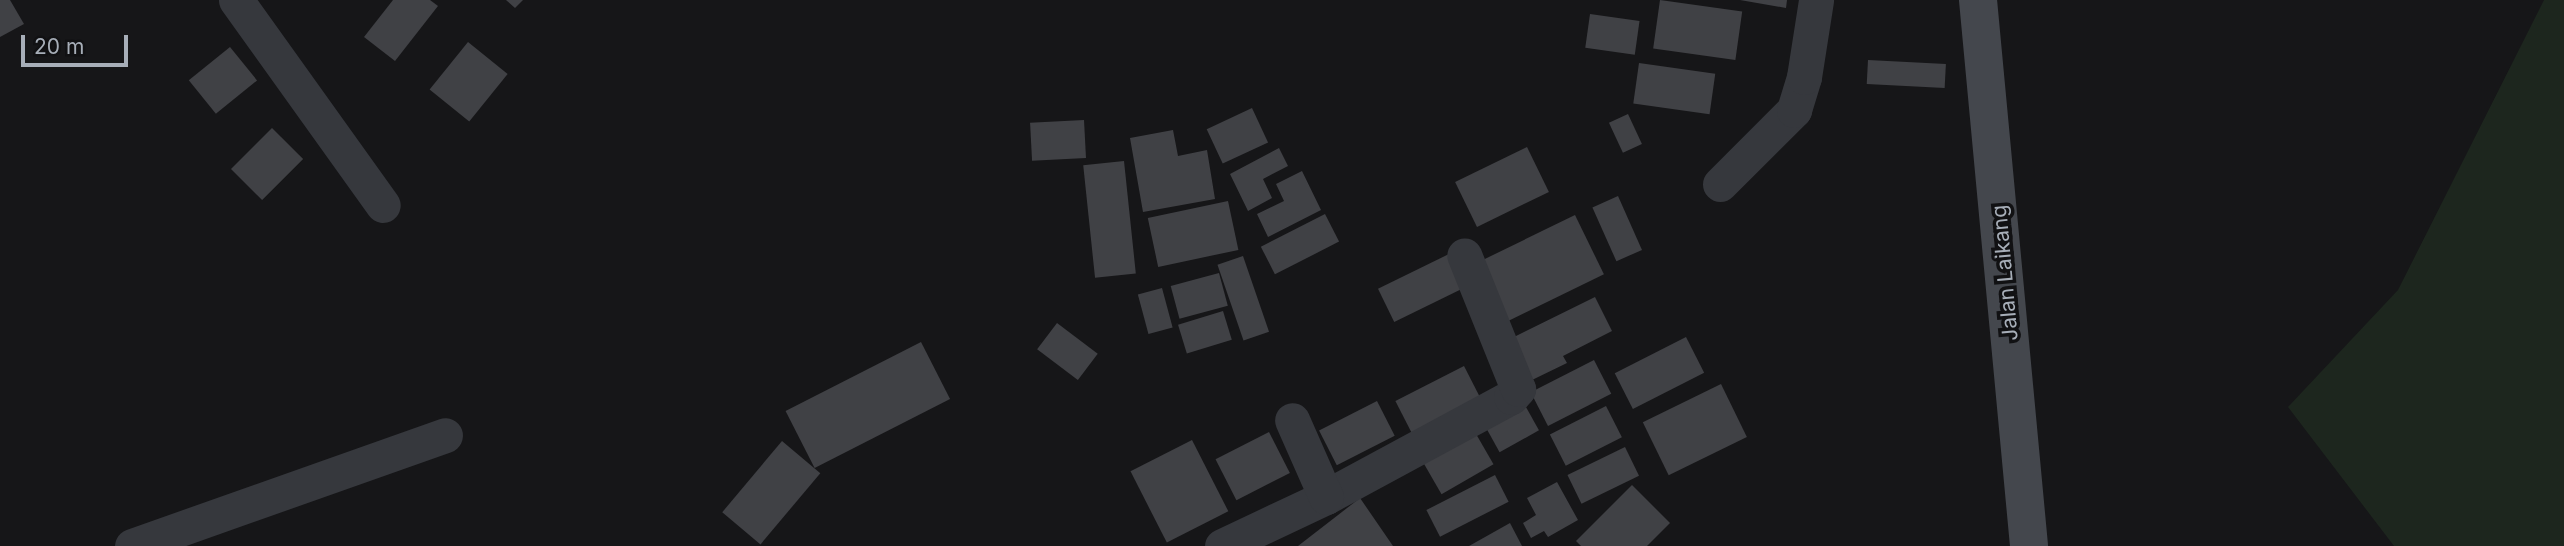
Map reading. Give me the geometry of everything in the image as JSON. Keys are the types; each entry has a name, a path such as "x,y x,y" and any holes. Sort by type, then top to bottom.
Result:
{"main road":[{"name":"Jalan Laikang","path":"1978,0 2029,546"}],"street":[{"path":"236,0 383,205"},
{"path":"1720,184 1794,110 1804,77 1816,0"},
{"path":"1222,546 1326,497 1518,388 1464,255"},
{"path":"1292,420 1326,497"},
{"path":"132,546 445,435"}],"shaded area":[{"path":"2544,0 2564,0 2564,546 2394,546 2288,407 2398,290"}],"building":[{"path":"0,0 10,0 24,24 0,37"},
{"path":"393,0 430,0 438,6 395,61 364,37"},
{"path":"506,0 523,0 515,8"},
{"path":"1660,0 1742,12 1735,60 1653,49"},
{"path":"1740,0 1787,0 1786,8"},
{"path":"1590,14 1640,21 1635,55 1585,48"},
{"path":"468,42 508,74 469,122 430,89"},
{"path":"230,47 257,80 216,114 189,80"},
{"path":"1868,60 1946,64 1945,88 1867,84"},
{"path":"1639,63 1715,74 1710,114 1633,104"},
{"path":"1252,108 1268,142 1223,164 1207,129"},
{"path":"1628,114 1642,144 1623,153 1609,123"},
{"path":"1084,120 1086,158 1032,161 1030,123"},
{"path":"272,128 303,159 262,200 231,169"},
{"path":"1173,130 1178,156 1207,150 1215,199 1143,212 1130,138"},
{"path":"1527,147 1549,192 1477,227 1455,182"},
{"path":"1279,148 1288,166 1263,179 1272,198 1248,211 1230,174"},
{"path":"1124,161 1136,273 1095,278 1083,165"},
{"path":"1302,171 1321,210 1268,237 1257,214 1284,201 1276,184"},
{"path":"1618,196 1642,250 1616,261 1592,207"},
{"path":"1228,201 1238,250 1158,267 1148,218"},
{"path":"1325,214 1339,242 1275,274 1261,247"},
{"path":"1575,215 1604,274 1509,321 1480,261"},
{"path":"1449,254 1465,287 1394,322 1378,289"},
{"path":"1243,256 1269,332 1244,340 1217,265"},
{"path":"1219,273 1228,306 1180,319 1171,286"},
{"path":"1162,288 1173,328 1148,334 1138,294"},
{"path":"1595,297 1612,331 1563,356 1567,363 1532,380 1512,338"},
{"path":"1223,311 1232,340 1187,353 1178,325"},
{"path":"1057,323 1098,354 1078,380 1037,349"},
{"path":"1686,337 1704,373 1633,409 1615,373"},
{"path":"921,342 950,399 815,468 786,411"},
{"path":"1594,360 1611,394 1548,426 1531,392"},
{"path":"1464,366 1481,400 1413,435 1395,401"},
{"path":"1721,384 1747,437 1669,475 1643,422"},
{"path":"1521,398 1539,430 1500,452 1482,420"},
{"path":"1377,401 1395,436 1337,465 1319,431"},
{"path":"1606,406 1622,437 1566,466 1550,435"},
{"path":"1472,427 1494,464 1442,494 1420,457"},
{"path":"1269,432 1290,473 1236,500 1216,459"},
{"path":"1192,440 1228,511 1167,543 1131,471"},
{"path":"782,441 820,473 761,544 722,512"},
{"path":"1625,447 1639,476 1582,504 1567,475"},
{"path":"1495,475 1509,502 1440,537 1426,510"},
{"path":"1557,482 1578,520 1548,537 1544,531 1531,538 1523,523 1536,515 1527,498"},
{"path":"1632,485 1670,523 1647,546 1581,546 1576,541"},
{"path":"1360,498 1393,546 1298,546"},
{"path":"1510,523 1522,546 1469,546"}]}
